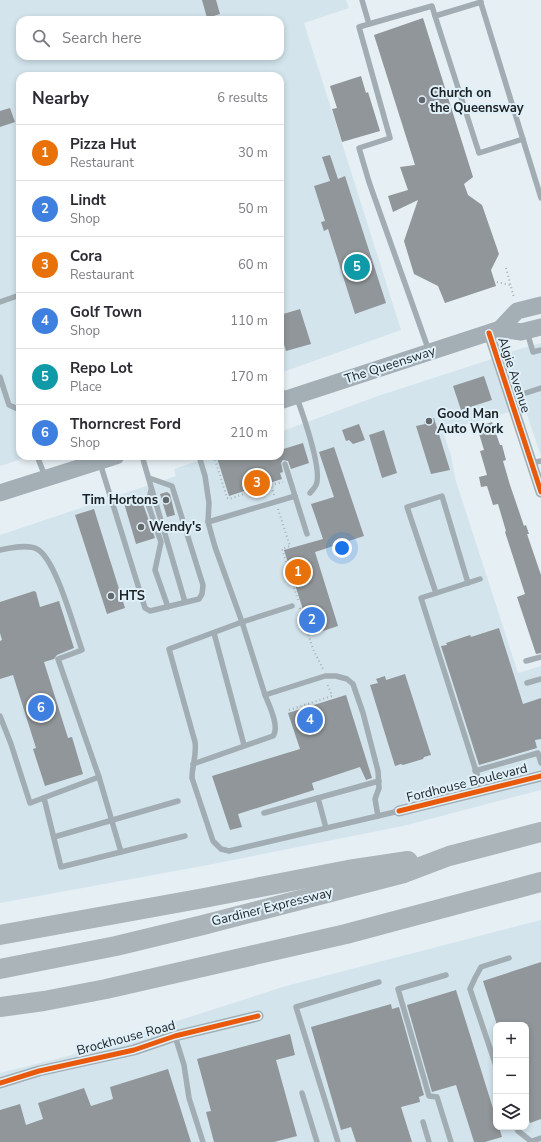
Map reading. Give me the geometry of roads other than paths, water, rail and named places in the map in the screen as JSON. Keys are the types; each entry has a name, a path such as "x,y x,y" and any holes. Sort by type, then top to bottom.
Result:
{"highway":[{"name":"Gardiner Expressway","path":"0,969 116,946 211,923 404,873 449,856 541,832"},
{"path":"0,935 348,870 401,861 449,856"},
{"path":"0,1012 339,935 541,882"},
{"path":"0,1007 44,1001"}],"main road":[{"name":"The Queensway","path":"495,331 517,311 541,304"},
{"name":"The Queensway","path":"285,396 495,331 521,332 534,329"},
{"path":"0,493 105,460"}],"street":[{"name":"Algie Avenue","path":"495,331 510,398 536,462 541,492"},
{"name":"Fordhouse Boulevard","path":"399,811 541,776"},
{"name":"Brockhouse Road","path":"0,1083 39,1071 134,1050 175,1036 258,1016"}],"lane":[{"path":"362,0 369,24"},
{"path":"435,16 480,1 541,198"},
{"path":"429,352 369,182 359,148 390,138 359,27 432,6 479,153 523,139"},
{"path":"0,302 16,296"},
{"path":"534,329 533,352 541,350"},
{"path":"0,376 9,405 16,408"},
{"path":"510,398 541,388"},
{"path":"285,396 307,426 317,474 316,484 310,493"},
{"path":"38,460 45,479"},
{"path":"143,460 185,602"},
{"path":"193,764 270,738 275,734 275,725 208,522 209,503 205,476 200,460"},
{"path":"100,462 145,608 150,611 198,599 201,596 203,585 172,486 149,478"},
{"path":"285,464 307,534"},
{"path":"152,488 148,504 161,542 155,570 168,607"},
{"path":"208,522 295,496"},
{"path":"436,593 407,506 442,496 468,583"},
{"path":"0,550 18,547 36,549 45,556 57,577 82,650 58,659 99,777 121,852"},
{"path":"480,579 421,598 482,790"},
{"path":"292,606 242,622 169,649 195,742 196,750 192,778 213,841 221,849 229,851 399,811"},
{"path":"214,633 244,746"},
{"path":"526,661 541,657"},
{"path":"265,695 325,676 336,676 347,679 353,684 363,713 378,771 379,788 375,799 378,816"},
{"path":"527,683 541,679"},
{"path":"0,716 11,744 30,803 99,777"},
{"path":"476,771 538,753 541,763"},
{"path":"264,813 378,781"},
{"path":"44,798 61,866 185,836"},
{"path":"318,798 326,828"},
{"path":"54,837 178,801"},
{"path":"493,1058 470,989 481,967 509,958"},
{"path":"446,975 398,989 429,1096 437,1097 451,1142"},
{"path":"338,1142 296,1007 378,982"},
{"path":"175,1036 184,1065 189,1098 203,1142"},
{"path":"302,1093 317,1142"},
{"path":"423,1122 429,1142"},
{"path":"518,1130 532,1142 541,1138"}],"place":[{"name":"Church on the Queensway","path":"422,100"},
{"name":"Repo Lot","path":"357,267"},
{"name":"Good Man Auto Work","path":"429,421"},
{"name":"Cora","path":"257,483"},
{"name":"Tim Hortons","path":"166,500"},
{"name":"Wendy's","path":"141,527"},
{"name":"Pizza Hut","path":"298,572"},
{"name":"HTS","path":"111,596"},
{"name":"Lindt","path":"312,620"},
{"name":"Thorncrest Ford","path":"41,708"},
{"name":"Golf Town","path":"310,720"}]}
